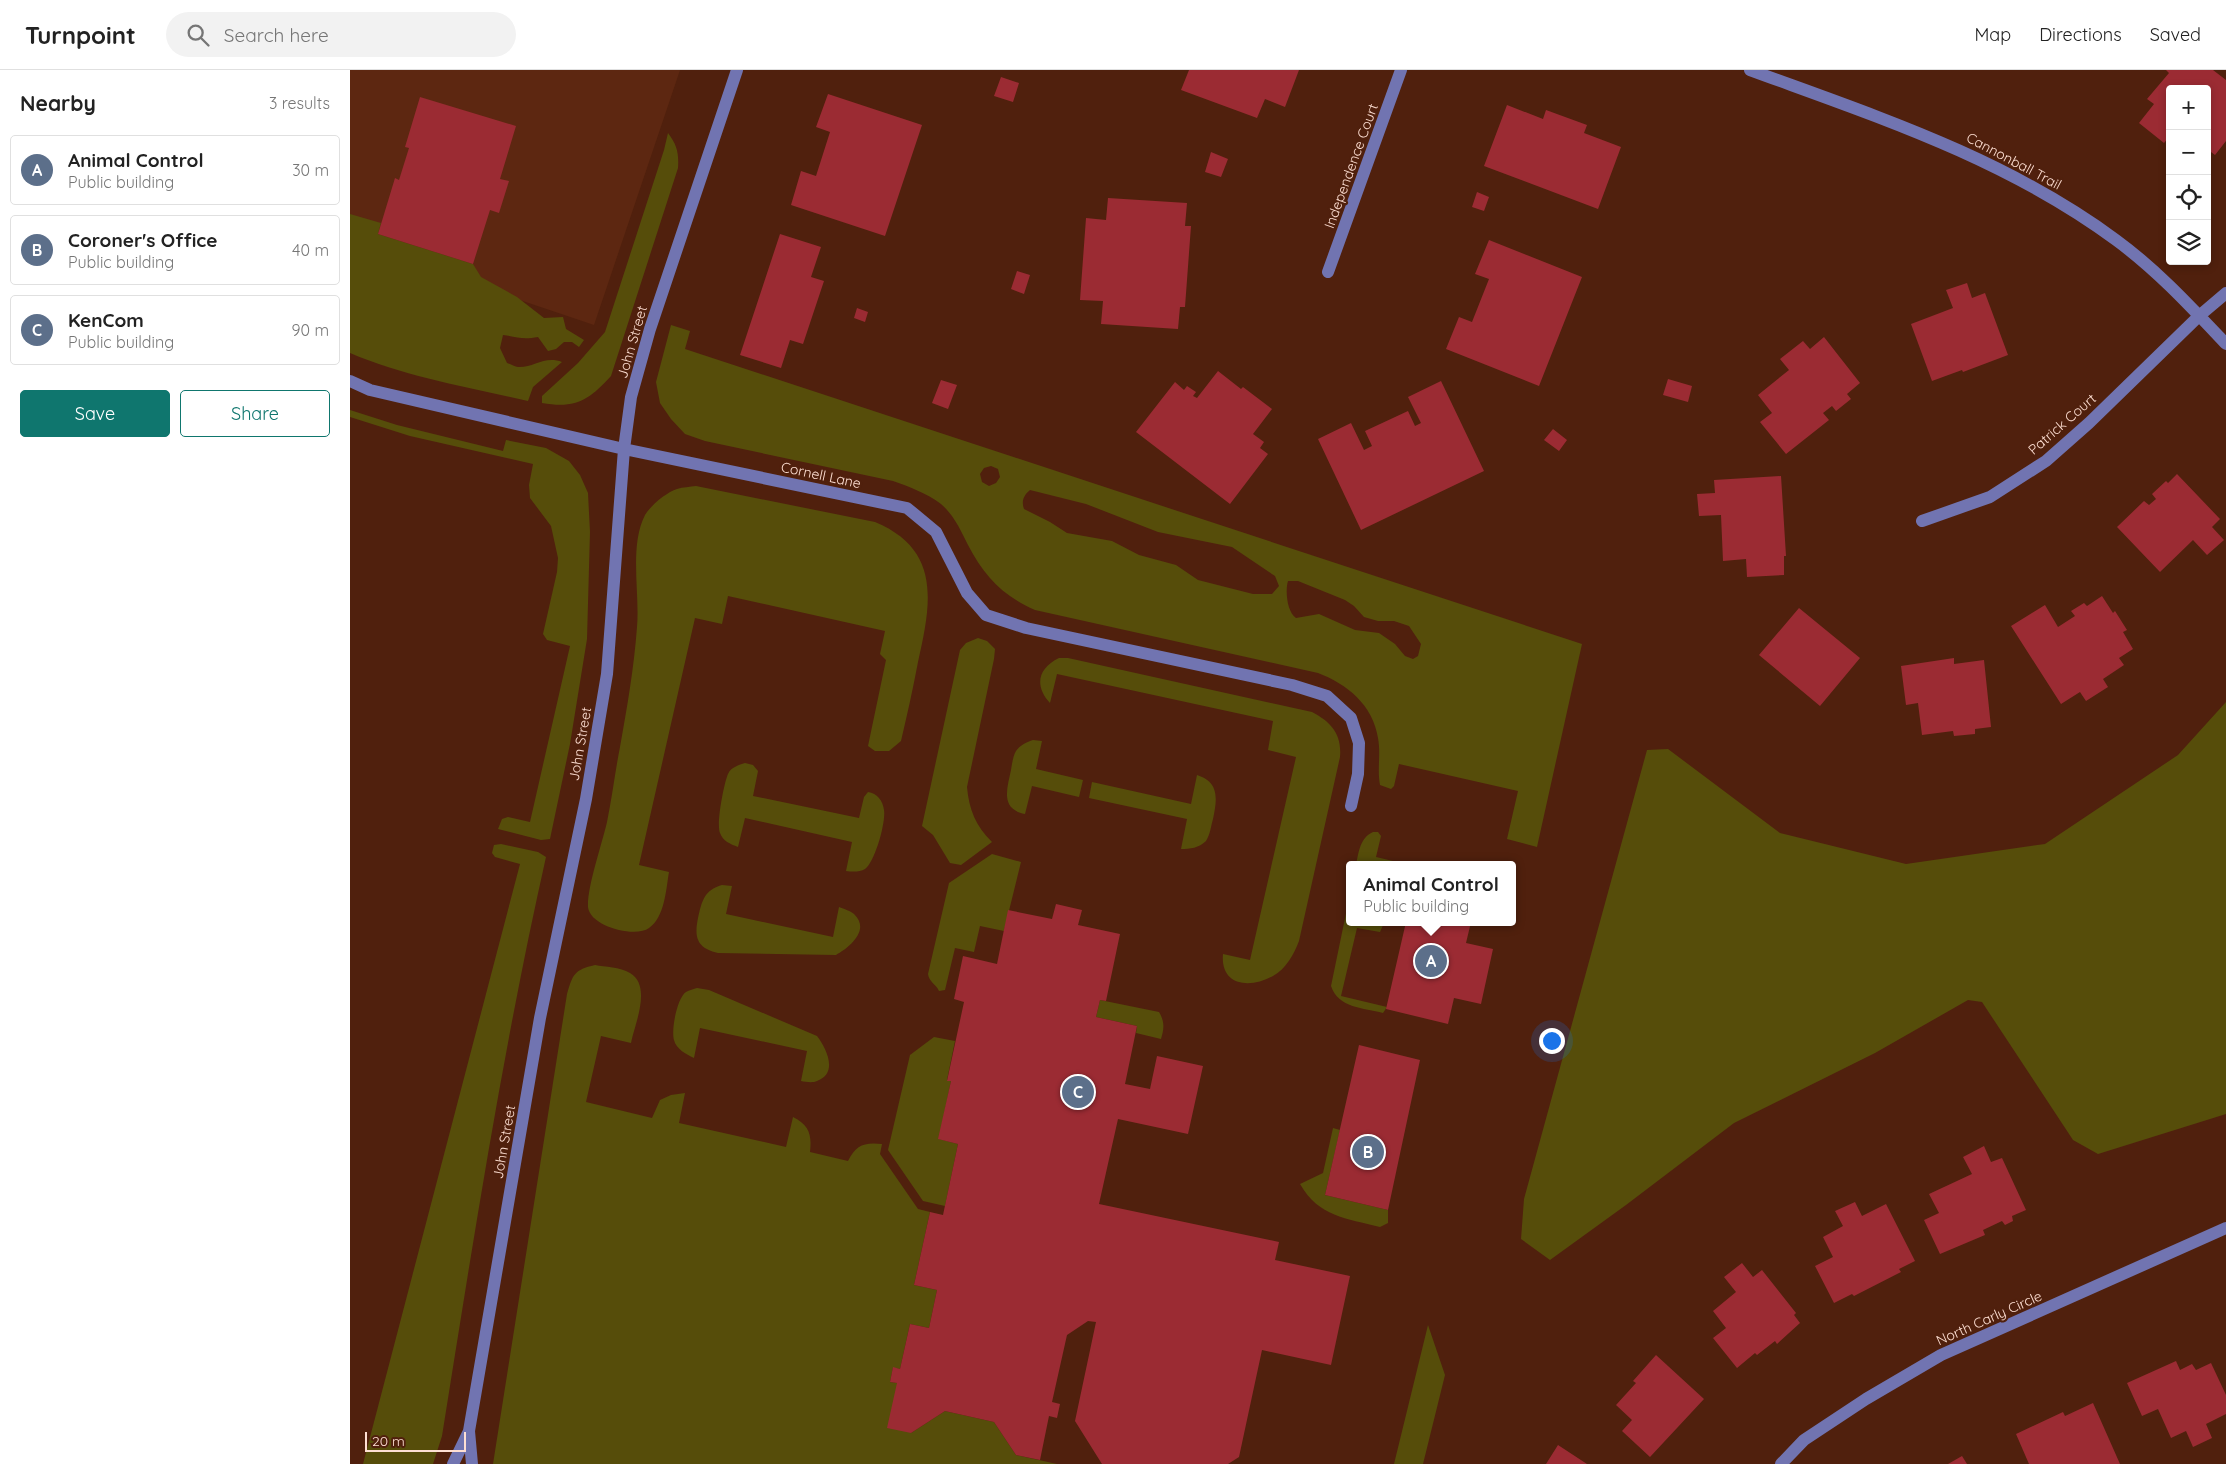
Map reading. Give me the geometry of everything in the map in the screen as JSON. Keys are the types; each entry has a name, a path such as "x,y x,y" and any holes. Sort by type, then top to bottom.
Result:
{"street":[{"name":"John Street","path":"454,1464 469,1431 542,1009 586,799 608,674 624,449 632,397 650,329 737,70"},
{"name":"Independence Court","path":"1328,272 1401,70"},
{"name":"Cannonball Trail","path":"1750,70 1934,138 2031,185 2117,240 2169,285 2226,344"},
{"name":"Patrick Court","path":"1922,521 1990,497 2046,461 2089,423 2226,293"},
{"name":"Cornell Lane","path":"350,381 370,390 624,449 907,508 936,532 967,593 986,615 1026,628 1292,685 1327,696 1351,718 1359,743 1358,774 1351,806"},
{"name":"North Carly Circle","path":"1780,1464 1804,1440 1866,1400 1942,1355 2226,1228"},
{"name":"John Street","path":"469,1431 472,1464"}],"shaded area":[{"path":"350,70 680,70 594,325 350,243"},
{"path":"668,133 677,149 678,168 611,376 596,391 581,401 564,405 542,403 542,396 578,363 605,332"},
{"path":"350,214 381,223 378,234 473,264 481,277 517,297 544,318 563,317 566,329 584,340 579,347 572,342 564,342 556,349 548,351 538,337 524,338 503,335 500,348 507,363 524,367 550,360 562,362 533,387 528,401 415,375 350,353"},
{"path":"671,325 690,331 685,349 1582,644 1537,847 1507,839 1518,791 1399,764 1394,786 1391,789 1380,785 1379,744 1371,715 1357,697 1339,683 1318,673 1035,610 1013,598 996,584 974,556 950,513 930,497 893,481 705,441 685,434 660,403 656,382","holes":["991,466 998,469 1000,477 996,483 989,486 982,482 980,474 984,468","1030,490 1086,504 1158,532 1232,547 1275,576 1279,586 1272,594 1253,594 1198,580 1176,565 1139,555 1112,541 1067,533 1024,509 1023,501","1288,581 1298,581 1345,600 1354,606 1364,617 1378,621 1394,621 1409,626 1421,644 1418,656 1413,659 1405,656 1395,644 1379,633 1355,630 1319,614 1296,618 1291,611 1288,601"]},
{"path":"350,410 397,425 503,451 506,440 546,448 569,461 580,475 588,493 590,532 587,639 570,744 550,839 541,840 498,829 502,819 508,817 530,822 570,646 547,640 543,634 557,572 558,558 551,526 530,498 529,485 533,464 410,436 350,417"},
{"path":"696,486 875,522 897,534 912,548 921,563 926,581 928,600 923,640 901,741 889,751 875,751 868,746 886,660 880,654 885,631 728,596 722,624 695,618 639,865 669,872 664,902 658,917 649,928 643,931 625,931 614,929 597,920 591,914 588,907 588,899 609,813 628,703 638,614 637,541 645,515 655,503 673,491"},
{"path":"978,638 987,641 995,649 967,787 974,817 992,842 961,865 950,863 933,835 922,826 960,650 966,643"},
{"path":"1059,658 1068,658 1312,712 1325,720 1334,730 1339,742 1340,757 1299,941 1289,961 1278,973 1255,983 1238,982 1226,973 1223,965 1223,954 1250,960 1296,757 1268,750 1273,721 1057,674 1050,703 1042,690 1041,678 1046,667"},
{"path":"2226,702 2226,1114 2098,1154 2073,1140 1982,1002 1968,1000 1875,1053 1734,1123 1550,1260 1521,1239 1524,1199 1647,750 1668,749 1780,833 1906,864 2045,844 2178,755"},
{"path":"1033,740 1042,741 1036,769 1083,780 1079,797 1032,786 1025,814 1012,808 1007,797 1007,791 1015,753 1022,745"},
{"path":"745,763 753,765 758,771 753,796 859,818 864,797 868,792 877,796 882,804 884,816 879,841 869,865 861,871 846,871 852,842 745,818 738,847 725,840 721,836 719,828 724,786 731,770"},
{"path":"1197,775 1210,782 1216,799 1207,839 1197,847 1181,849 1187,819 1089,798 1092,782 1191,804"},
{"path":"1373,832 1378,832 1381,836 1376,857 1393,861 1357,861 1363,841"},
{"path":"501,844 538,852 546,857 502,1073 442,1436 433,1464 363,1464 520,864 495,857 492,853 494,845"},
{"path":"992,854 1021,862 1004,931 980,926 974,952 955,948 945,990 939,991 928,974 949,883"},
{"path":"722,885 732,886 726,914 833,937 839,907 854,914 859,920 859,932 847,948 836,955 718,953 711,951 701,945 697,937 698,918 705,897 711,890"},
{"path":"1346,913 1346,926 1383,926 1380,932 1357,928 1341,996 1387,1007 1383,1013 1346,1003 1339,999 1331,986"},
{"path":"595,965 617,968 630,973 637,979 641,996 631,1043 601,1036 586,1102 652,1118 660,1100 671,1095 685,1093 679,1123 786,1147 793,1117 803,1123 810,1135 810,1152 848,1161 854,1151 865,1144 882,1144 880,1154 918,1209 930,1212 914,1285 937,1290 929,1328 910,1324 900,1369 893,1368 890,1382 897,1383 911,1433 945,1411 994,1422 1016,1455 1057,1464 493,1464 567,994 575,974 578,971"},
{"path":"697,988 709,990 817,1036 827,1053 829,1060 828,1072 824,1077 815,1082 801,1081 807,1051 700,1028 694,1058 685,1053 679,1049 674,1040 673,1029 683,995 687,991"},
{"path":"1100,1000 1159,1012 1163,1026 1161,1039 1136,1033 1137,1026 1096,1017"},
{"path":"934,1037 955,1041 947,1080 951,1081 939,1139 958,1144 945,1206 923,1201 888,1150 910,1055"},
{"path":"1333,1128 1340,1130 1325,1195 1388,1210 1388,1223 1380,1227 1334,1214 1316,1203 1307,1195 1300,1184 1323,1173"},
{"path":"1428,1325 1445,1375 1423,1464 1394,1464"}],"building":[{"path":"1189,70 1299,70 1285,107 1265,99 1257,118 1181,90"},
{"path":"2166,70 2213,70 2226,80 2226,141 2215,155 2211,152 2211,85 2166,85 2166,141 2164,143 2139,123 2154,104 2147,99 2169,73"},
{"path":"1001,77 1019,83 1013,102 994,96"},
{"path":"828,94 922,125 885,236 791,205 801,171 816,176 830,132 816,127"},
{"path":"420,97 516,126 500,179 509,181 499,213 490,210 473,264 378,234 395,178 399,180 409,148 405,147"},
{"path":"1507,105 1543,119 1546,110 1587,125 1584,133 1621,147 1598,209 1484,166"},
{"path":"1211,152 1228,159 1221,177 1205,172"},
{"path":"1477,192 1489,197 1484,211 1472,207"},
{"path":"1108,198 1187,203 1185,226 1191,226 1185,307 1180,307 1178,329 1101,324 1103,301 1080,300 1086,218 1106,220"},
{"path":"780,234 821,247 811,277 824,281 803,344 790,340 781,368 740,355"},
{"path":"1489,240 1582,277 1539,386 1446,349 1459,317 1472,322 1489,279 1475,274"},
{"path":"1017,271 1030,275 1024,294 1011,289"},
{"path":"1967,283 1972,298 1985,293 2008,355 1963,372 1962,370 1932,381 1911,324 1953,308 1946,290"},
{"path":"857,308 868,312 865,322 854,318"},
{"path":"1824,337 1860,383 1847,394 1851,399 1836,411 1832,406 1823,413 1829,420 1786,454 1760,422 1772,413 1758,395 1789,370 1780,359 1803,341 1810,349"},
{"path":"1218,371 1272,409 1253,434 1264,442 1260,448 1268,454 1230,504 1136,432 1175,382 1184,390 1187,386 1196,392 1193,396 1197,398"},
{"path":"1668,379 1692,386 1688,402 1663,395"},
{"path":"941,380 957,385 948,409 932,403"},
{"path":"1441,381 1484,471 1361,530 1318,439 1351,423 1364,450 1372,446 1365,431 1408,411 1415,426 1421,423 1408,397"},
{"path":"1553,429 1567,440 1559,451 1544,440"},
{"path":"2177,474 2220,519 2212,527 2224,540 2207,555 2193,540 2160,572 2117,527 2144,501 2149,505 2156,499 2152,494"},
{"path":"1781,476 1786,556 1784,556 1784,575 1747,577 1746,559 1723,561 1721,515 1699,516 1697,494 1715,493 1714,480"},
{"path":"2102,596 2113,613 2115,611 2127,630 2123,632 2133,649 2119,658 2124,665 2103,679 2108,687 2086,701 2080,692 2061,704 2011,626 2045,605 2058,627 2075,616 2071,611 2084,603 2087,606"},
{"path":"1799,608 1860,658 1820,706 1759,655"},
{"path":"1954,658 1954,664 1984,660 1991,727 1975,729 1975,734 1954,736 1953,731 1922,735 1918,703 1906,705 1901,666"},
{"path":"1056,904 1082,910 1078,925 1120,934 1106,1001 1100,1000 1096,1017 1137,1026 1125,1084 1150,1089 1157,1056 1203,1066 1188,1134 1118,1119 1099,1204 1279,1242 1275,1260 1350,1276 1331,1365 1262,1350 1239,1457 1228,1464 1102,1464 1075,1421 1096,1322 1088,1321 1067,1335 1052,1402 1060,1404 1057,1418 1049,1416 1040,1460 1016,1455 994,1422 945,1411 911,1433 887,1428 897,1383 890,1382 893,1367 900,1369 910,1324 929,1328 937,1290 914,1285 930,1212 943,1215 958,1144 938,1139 951,1081 947,1081 964,1002 954,999 963,956 997,964 1008,910 1052,919"},
{"path":"1405,926 1470,926 1466,943 1493,949 1481,1004 1454,998 1448,1024 1386,1009"},
{"path":"1359,1045 1420,1060 1388,1210 1325,1195"},
{"path":"1984,1146 1991,1162 2002,1158 2026,1210 2012,1216 2013,1221 2005,1225 2002,1221 1983,1230 1985,1235 1940,1254 1924,1220 1939,1213 1929,1194 1972,1174 1963,1157"},
{"path":"1855,1202 1862,1216 1886,1204 1915,1261 1899,1269 1901,1272 1854,1296 1852,1294 1834,1303 1815,1266 1833,1257 1823,1237 1843,1226 1835,1211"},
{"path":"1742,1263 1753,1277 1762,1270 1796,1313 1794,1315 1800,1323 1777,1344 1775,1341 1757,1355 1755,1353 1737,1368 1713,1338 1726,1328 1713,1311 1736,1292 1724,1277"},
{"path":"1656,1355 1704,1399 1650,1457 1622,1431 1632,1420 1616,1405 1636,1383 1633,1381"},
{"path":"2176,1361 2180,1370 2192,1364 2196,1370 2211,1363 2226,1395 2226,1414 2206,1424 2212,1438 2193,1447 2186,1431 2171,1438 2158,1409 2142,1416 2127,1383"},
{"path":"2093,1403 2120,1464 2029,1464 2016,1434 2063,1412 2065,1416"},
{"path":"1558,1445 1587,1464 1546,1464"},
{"path":"1962,1456 1967,1464 1948,1464"}],"place":[{"name":"Animal Control","path":"1431,961"},
{"name":"KenCom","path":"1078,1092"},
{"name":"Coroner's Office","path":"1368,1152"}]}
